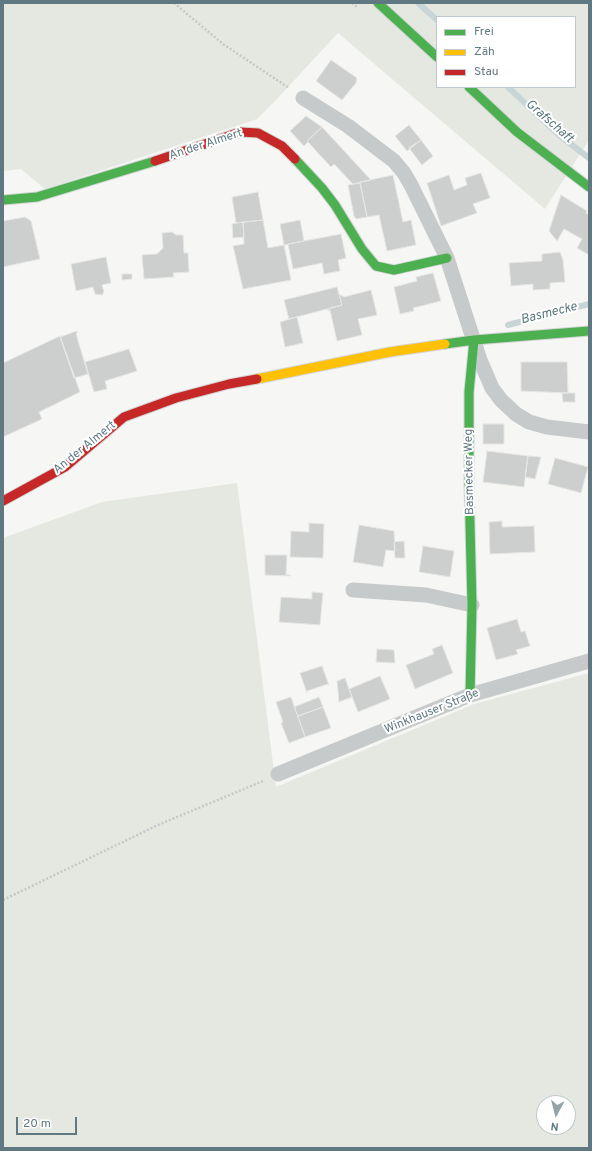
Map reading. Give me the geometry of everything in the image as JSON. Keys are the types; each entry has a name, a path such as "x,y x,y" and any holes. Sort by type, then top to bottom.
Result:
{"street":[{"path":"378,3 436,56"},
{"path":"470,88 517,132 589,187"},
{"path":"303,98 348,126 394,161 404,173 447,258 480,360 492,388 501,400 516,414 529,422 547,427 589,432"},
{"name":"An der Almert","path":"3,200 37,197 162,159 240,132 258,133 282,146 322,188 335,205 370,261 376,266 394,270 447,258"},
{"name":"An der Almert","path":"3,500 65,467 124,417 176,398 229,384 390,352 474,340 589,331"},
{"name":"Basmecker Weg","path":"470,695 472,605 469,483 469,392 474,340"},
{"path":"353,590 426,595 472,605"},
{"name":"Winkhauser Straße","path":"278,774 470,695 589,661"}],"path":[{"path":"174,3 223,44 303,98"},
{"path":"3,900 158,825 278,774"}],"shaded area":[{"path":"3,3 589,3 589,140 545,209 338,33 257,119 45,189 21,169 3,171"},
{"path":"237,483 276,787 474,704 589,673 589,1148 3,1148 3,538 102,502"}],"building":[{"path":"331,60 357,78 356,83 342,100 316,81"},
{"path":"306,116 322,127 307,141 308,142 304,146 290,131"},
{"path":"409,125 421,140 407,151 395,136"},
{"path":"322,127 371,180 353,184 334,164 331,167 307,141"},
{"path":"421,140 433,156 422,165 409,148"},
{"path":"481,173 490,198 473,204 477,213 441,226 427,183 449,175 454,190 467,185 465,178"},
{"path":"393,175 403,222 411,220 416,245 387,251 379,215 367,217 360,182"},
{"path":"360,183 367,217 356,219 354,216 348,185"},
{"path":"258,192 263,220 236,223 232,197"},
{"path":"561,195 587,211 586,213 589,215 589,255 577,248 582,239 564,229 557,241 549,231"},
{"path":"25,217 31,221 40,259 3,267 3,221"},
{"path":"263,220 268,248 284,245 291,280 243,289 233,246 244,244 243,222"},
{"path":"300,220 304,241 284,245 280,224"},
{"path":"243,222 244,237 233,238 232,224"},
{"path":"172,232 176,235 183,235 184,253 188,253 189,272 173,273 174,277 144,279 142,255 157,254 163,248 162,233"},
{"path":"341,234 346,258 338,260 340,271 324,274 322,263 293,269 288,244"},
{"path":"560,252 563,260 565,282 550,283 550,289 533,290 533,284 511,286 509,263 542,261 542,254"},
{"path":"106,257 111,283 102,285 104,292 102,295 95,294 93,287 76,291 71,264"},
{"path":"433,273 441,301 413,308 414,311 400,314 394,287 417,281 416,277"},
{"path":"122,274 132,274 132,279 122,280"},
{"path":"337,287 342,305 289,319 284,300"},
{"path":"371,290 377,315 358,319 362,335 337,341 330,310 328,311 328,309 342,305 339,294 344,297"},
{"path":"297,317 303,343 285,347 280,322"},
{"path":"77,331 76,334 88,374 74,378 60,337"},
{"path":"60,336 80,392 39,412 42,419 3,437 3,363"},
{"path":"129,349 137,371 105,381 107,389 94,392 85,362"},
{"path":"521,362 567,362 568,393 521,391"},
{"path":"562,393 575,393 575,402 563,402"},
{"path":"483,424 504,424 504,444 483,444"},
{"path":"487,451 528,456 524,487 483,482"},
{"path":"528,456 541,457 535,479 525,477"},
{"path":"555,458 588,467 581,493 548,484"},
{"path":"502,521 502,527 534,526 535,552 490,554 489,522"},
{"path":"309,523 324,524 323,558 290,557 291,531 309,532"},
{"path":"359,525 394,531 395,551 386,550 383,567 353,562"},
{"path":"404,541 405,558 395,558 394,542"},
{"path":"423,546 454,551 450,577 419,572"},
{"path":"265,555 287,555 286,575 290,576 265,575"},
{"path":"312,592 323,593 320,625 279,622 281,597 312,599"},
{"path":"517,619 521,632 525,631 530,646 516,650 518,654 496,660 487,628"},
{"path":"442,645 453,673 415,689 406,665 434,654 432,649"},
{"path":"377,649 394,650 395,663 376,662"},
{"path":"322,666 329,685 328,684 307,691 307,693 300,673"},
{"path":"380,676 390,699 358,712 349,689"},
{"path":"345,678 352,697 339,702 337,681"},
{"path":"291,697 305,737 289,743 281,723 283,722 276,702"},
{"path":"319,697 323,707 298,716 294,707"},
{"path":"323,707 331,728 305,737 298,716"}],"waterway":[{"name":"Grafschaft","path":"418,3 436,19"},
{"name":"Grafschaft","path":"509,88 559,135 589,158"},
{"name":"Basmecke","path":"508,325 589,304"}],"traffic: fast":[{"path":"378,3 436,56"},
{"path":"470,88 517,132 589,187"},
{"path":"295,159 322,188 335,205 362,249 376,266 394,270 447,258"},
{"path":"3,200 37,197 155,161"},
{"path":"445,344 474,340 589,331"},
{"path":"470,695 472,605 469,483 469,392 474,340"}],"traffic: slow":[{"path":"257,379 390,352 445,344"}],"traffic: jam":[{"path":"155,161 240,132 258,133 282,146 295,159"},
{"path":"3,501 65,467 124,417 176,398 229,384 257,379"}]}
